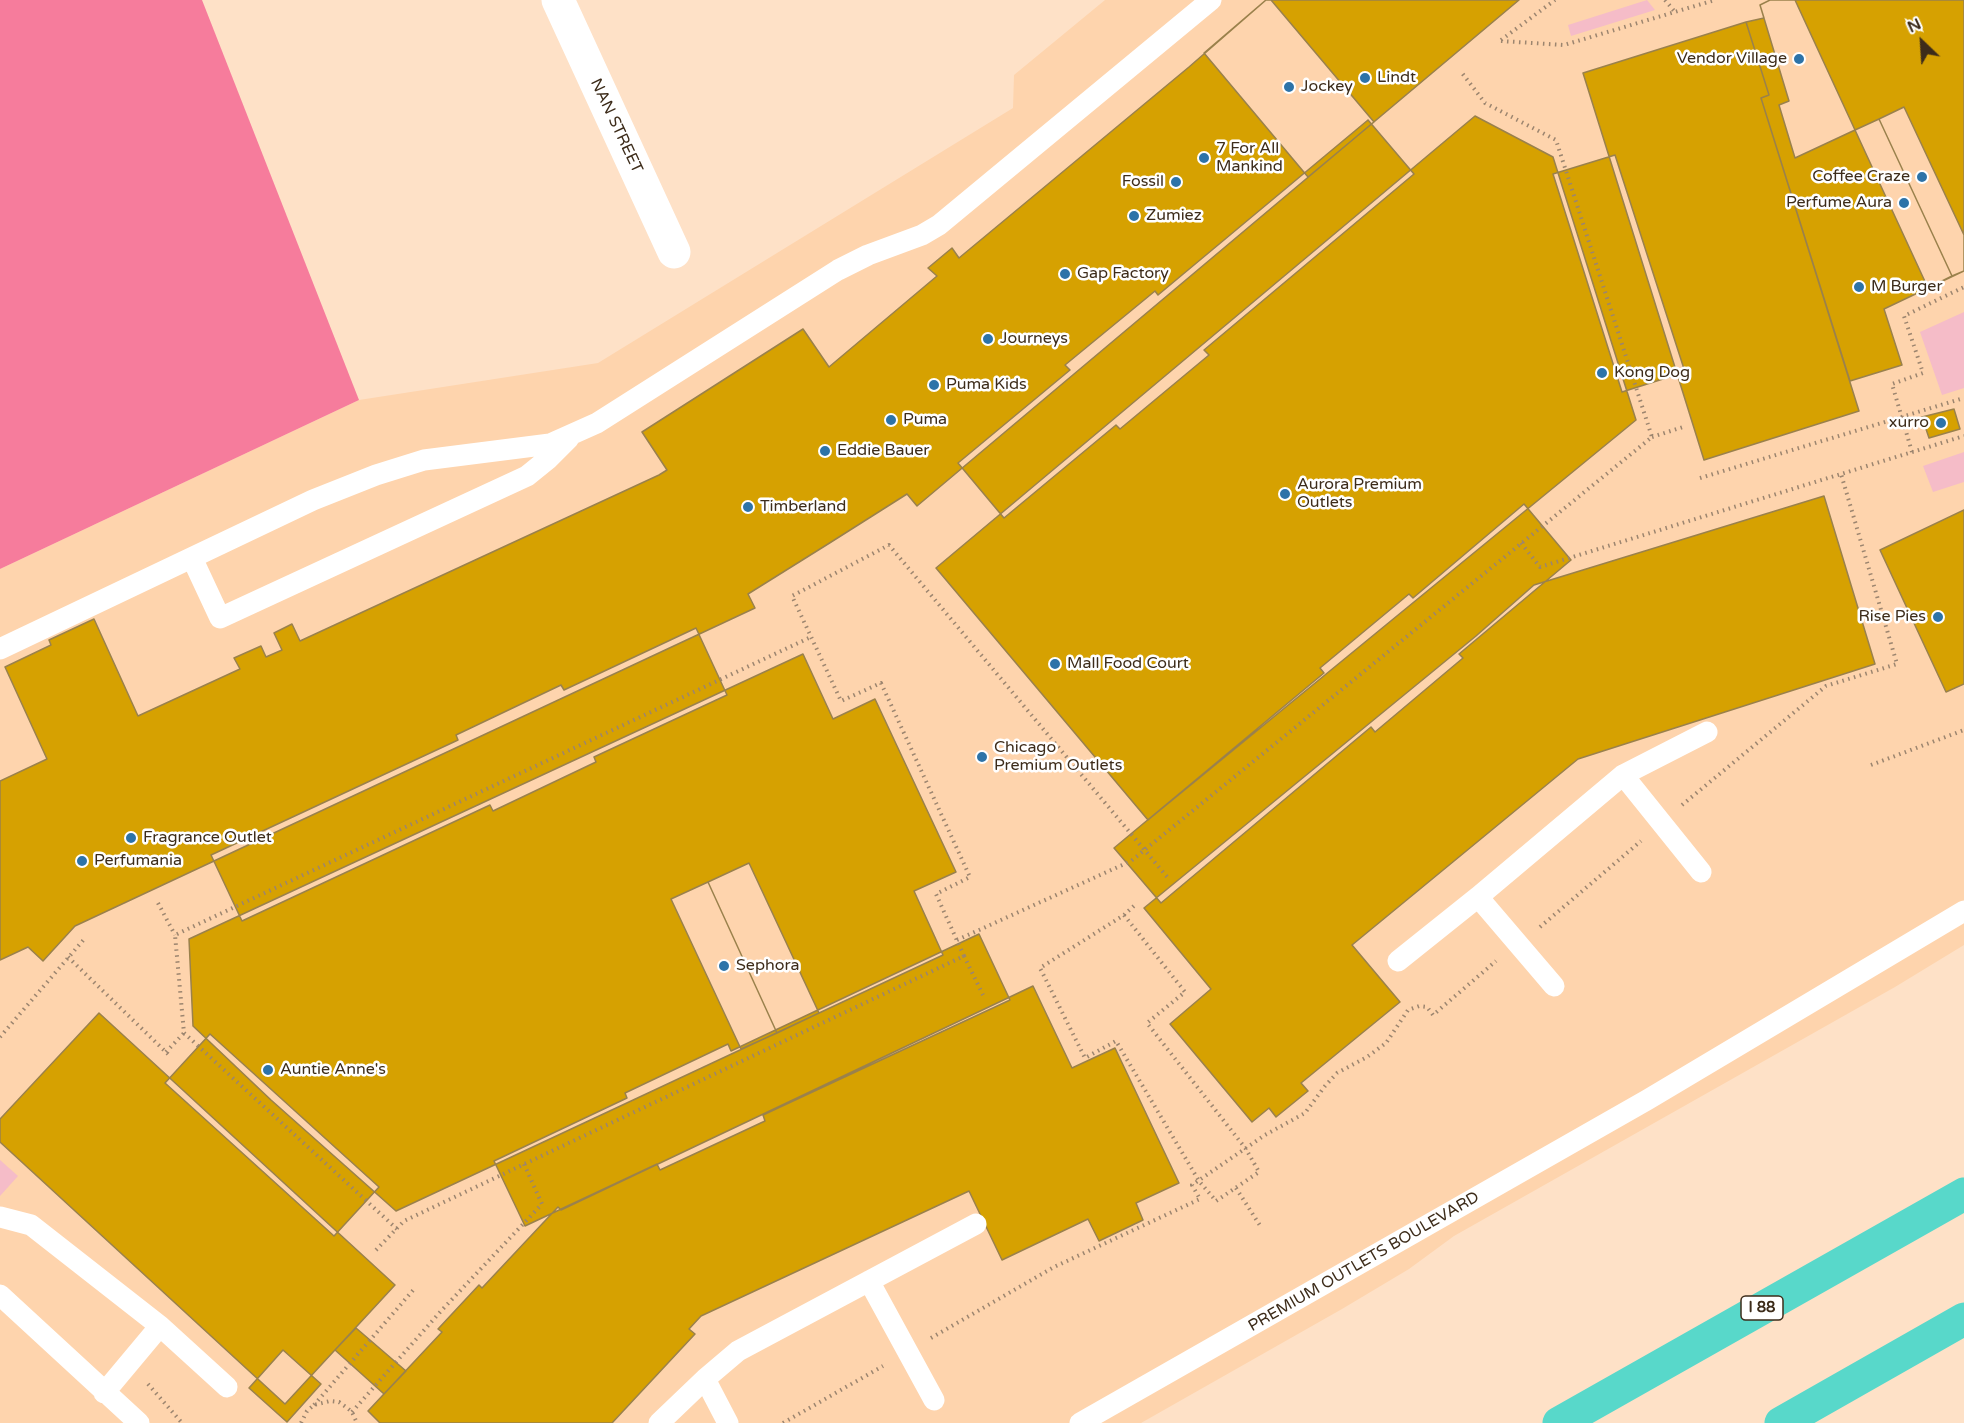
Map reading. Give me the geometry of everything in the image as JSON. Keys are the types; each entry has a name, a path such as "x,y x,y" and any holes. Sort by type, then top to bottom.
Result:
{"highway":[{"name":"I 88","path":"1559,1423 1964,1194"},
{"path":"1781,1423 1964,1319"}],"street":[{"name":"NAN STREET","path":"558,0 675,252"}],"lane":[{"path":"0,649 313,501 399,466 424,460 550,444 597,423 838,270 868,255 922,235 939,225 1211,0"},
{"path":"192,558 220,618 527,476 572,436"},
{"path":"1398,961 1623,775 1707,732"},
{"path":"1623,775 1701,872"},
{"path":"1478,897 1554,986"},
{"name":"PREMIUM OUTLETS BOULEVARD","path":"1080,1423 1647,1100 1964,911"},
{"path":"0,1217 31,1225 160,1326 228,1387"},
{"path":"659,1423 738,1351 976,1224"},
{"path":"869,1281 934,1400"},
{"path":"0,1295 139,1423"},
{"path":"104,1393 160,1326"},
{"path":"705,1379 728,1423"}],"path":[{"path":"1554,0 1501,40 1564,45 1715,0"},
{"path":"1665,0 1675,12"},
{"path":"1462,73 1485,103 1556,140 1652,437"},
{"path":"1912,452 1892,384 1923,373 1904,316 1964,287"},
{"path":"1700,478 1964,398"},
{"path":"957,940 1131,861 1652,437 1683,427"},
{"path":"1521,543 1540,567 1964,436"},
{"path":"1680,807 1826,686 1897,664 1841,474"},
{"path":"983,995 936,894 970,877 881,683 841,701 792,596 889,545 1168,878"},
{"path":"175,935 811,637"},
{"path":"1871,765 1964,730"},
{"path":"1534,932 1647,836"},
{"path":"158,903 175,935 184,1033 397,1229"},
{"path":"1124,915 1185,992 1147,1023 1246,1149 1259,1172 1216,1201 1199,1181 1116,1041 1085,1058 1040,968 1124,915 1136,904"},
{"path":"0,1037 86,937"},
{"path":"376,1250 404,1221 964,956"},
{"path":"68,957 171,1057"},
{"path":"926,1342 1054,1267 1200,1199 1192,1185 1265,1135 1305,1113 1337,1073 1379,1050 1391,1036 1407,1010 1419,1006 1426,1007 1433,1015 1499,959"},
{"path":"166,1052 184,1033"},
{"path":"352,1412 441,1311 542,1204 524,1164"},
{"path":"1236,1188 1261,1227"},
{"path":"301,1423 307,1411 415,1288"},
{"path":"783,1423 886,1364"},
{"path":"125,1368 152,1386 182,1423"},
{"path":"314,1405 322,1402 339,1402 352,1412 357,1423"}],"shaded area":[{"path":"0,0 202,0 359,400 0,569"},
{"name":"Chicago Premium Outlets","path":"1105,0 1964,0 1964,945 1895,987 1454,1236 1409,1269 1141,1423 0,1423 0,569 359,400 598,363 1013,108 1014,75"},
{"path":"1647,0 1655,10 1571,36 1568,25"},
{"path":"1964,312 1964,388 1942,395 1920,332"},
{"path":"1964,452 1964,482 1933,492 1923,466"},
{"path":"0,1160 18,1176 0,1196"}],"building":[{"path":"1266,0 1519,0 917,506 907,494 748,594 755,608 75,926 43,961 28,947 0,960 0,781 47,759 5,667 51,645 49,640 94,619 138,716 240,669 234,658 261,646 266,657 282,650 274,633 292,624 300,641 659,475 667,470 642,432 803,329 829,367 937,276 928,268 952,248 959,258"},
{"name":"Jockey","path":"1266,0 1271,0 1374,122 1308,177 1204,53"},
{"path":"1770,0 1964,0 1964,271 1884,309 1902,365 1850,381 1761,98 1769,95 1746,22 1764,18 1760,5"},
{"name":"Vendor Village","path":"1770,0 1795,0 1855,130 1795,158 1779,105 1789,101 1760,5"},
{"path":"1746,22 1769,95 1761,98 1859,411 1704,460 1583,73"},
{"name":"Coffee Craze","path":"1904,107 1964,235 1964,271 1952,276 1879,119"},
{"name":"Aurora Premium Outlets","path":"1475,116 1553,157 1636,420 1148,820 936,568"},
{"name":"Perfume Aura","path":"1879,119 1952,276 1928,288 1855,130"},
{"path":"1368,120 1414,174 1204,350 1209,355 1120,429 1116,425 1004,518 958,463 1070,370 1065,365 1155,291 1158,295"},
{"path":"1615,155 1685,372 1622,392 1553,174"},
{"name":"xurro","path":"1954,409 1960,429 1929,438 1922,417"},
{"path":"1824,496 1875,664 1578,759 1352,945 1400,1002 1301,1083 1308,1091 1276,1117 1269,1108 1252,1122 1170,1024 1211,989 1144,908 1476,636 1534,585"},
{"path":"1524,504 1571,560 1459,654 1463,658 1375,732 1371,727 1161,903 1114,848 1324,673 1320,668 1409,594 1413,598"},
{"name":"Rise Pies","path":"1964,510 1964,684 1946,692 1880,550"},
{"path":"696,628 727,695 594,757 596,762 493,811 490,805 242,921 211,855 458,740 456,735 561,685 564,690"},
{"path":"803,654 833,719 875,699 956,872 914,891 943,955 396,1211 271,1100 193,1026 189,939"},
{"path":"749,863 819,1013 777,1033 708,882"},
{"name":"Sephora","path":"708,882 777,1033 741,1049 671,899"},
{"path":"979,934 1010,1000 763,1115 765,1121 660,1170 657,1164 525,1226 494,1161 627,1098 625,1093 728,1044 731,1051"},
{"path":"1033,986 1072,1068 1115,1048 1179,1183 1136,1203 1143,1220 1099,1241 1088,1219 1002,1260 969,1191 701,1316 689,1329 695,1334 612,1423 380,1423 368,1411 442,1332 438,1329 479,1285 482,1288 558,1207 561,1210"},
{"path":"99,1013 395,1285 285,1404 0,1142 0,1119"},
{"path":"210,1034 379,1187 334,1236 165,1083"},
{"path":"356,1328 406,1371 384,1394 335,1350"},
{"path":"283,1350 321,1384 287,1422 249,1388"}],"place":[{"name":"Vendor Village","path":"1799,59"},
{"name":"Lindt","path":"1365,78"},
{"name":"Jockey","path":"1289,87"},
{"name":"7 For All Mankind","path":"1204,158"},
{"name":"Coffee Craze","path":"1922,177"},
{"name":"Fossil","path":"1176,182"},
{"name":"Perfume Aura","path":"1904,203"},
{"name":"Zumiez","path":"1134,216"},
{"name":"Gap Factory","path":"1065,274"},
{"name":"M Burger","path":"1859,287"},
{"name":"Journeys","path":"988,339"},
{"name":"Kong Dog","path":"1602,373"},
{"name":"Puma Kids","path":"934,385"},
{"name":"Puma","path":"891,420"},
{"name":"xurro","path":"1941,423"},
{"name":"Eddie Bauer","path":"825,451"},
{"name":"Aurora Premium Outlets","path":"1285,494"},
{"name":"Timberland","path":"748,507"},
{"name":"Rise Pies","path":"1938,617"},
{"name":"Mall Food Court","path":"1055,664"},
{"name":"Chicago Premium Outlets","path":"982,757"},
{"name":"Fragrance Outlet","path":"131,838"},
{"name":"Perfumania","path":"82,861"},
{"name":"Sephora","path":"724,966"},
{"name":"Auntie Anne's","path":"268,1070"}]}
